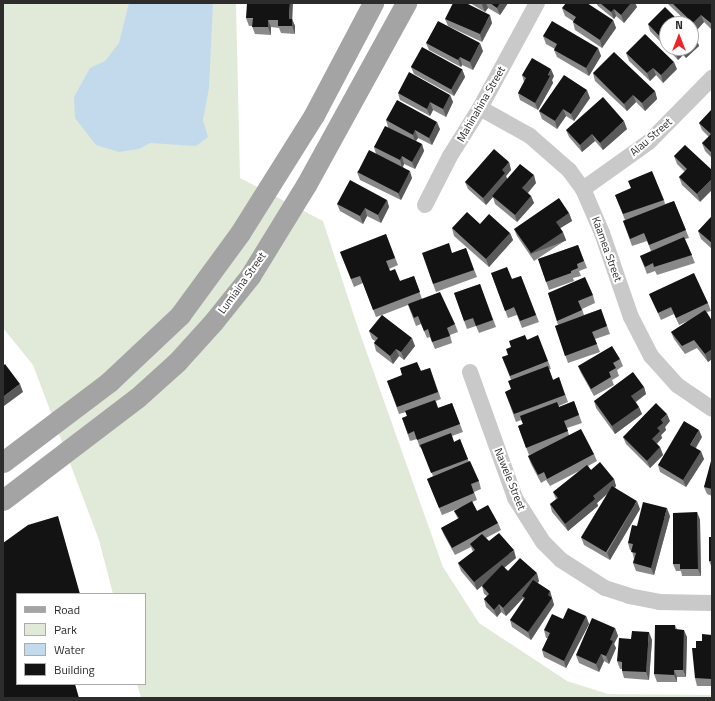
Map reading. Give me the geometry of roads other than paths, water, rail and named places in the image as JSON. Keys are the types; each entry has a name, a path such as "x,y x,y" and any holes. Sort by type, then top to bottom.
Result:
{"main road":[{"path":"3,462 109,382 180,315 240,233 314,115 373,3"},
{"name":"Lumiaina Street","path":"3,500 137,398 177,362 214,321 250,276 306,185 406,3"}],"street":[{"name":"Mahinahina Street","path":"425,205 450,156 480,108 537,3"},
{"name":"Alau Street","path":"583,189 649,142 712,78"},
{"name":"Kaamea Street","path":"480,108 530,136 546,148 583,189 602,233 632,317 651,356 677,385 712,409"},
{"name":"Nawele Street","path":"470,372 515,498 543,542 561,560 605,588 629,596 659,602 712,603"}],"water":[{"path":"129,3 213,3 209,88 203,120 208,137 196,146 150,143 139,149 119,152 96,145 75,118 74,97 90,68 105,61 119,43"}]}
